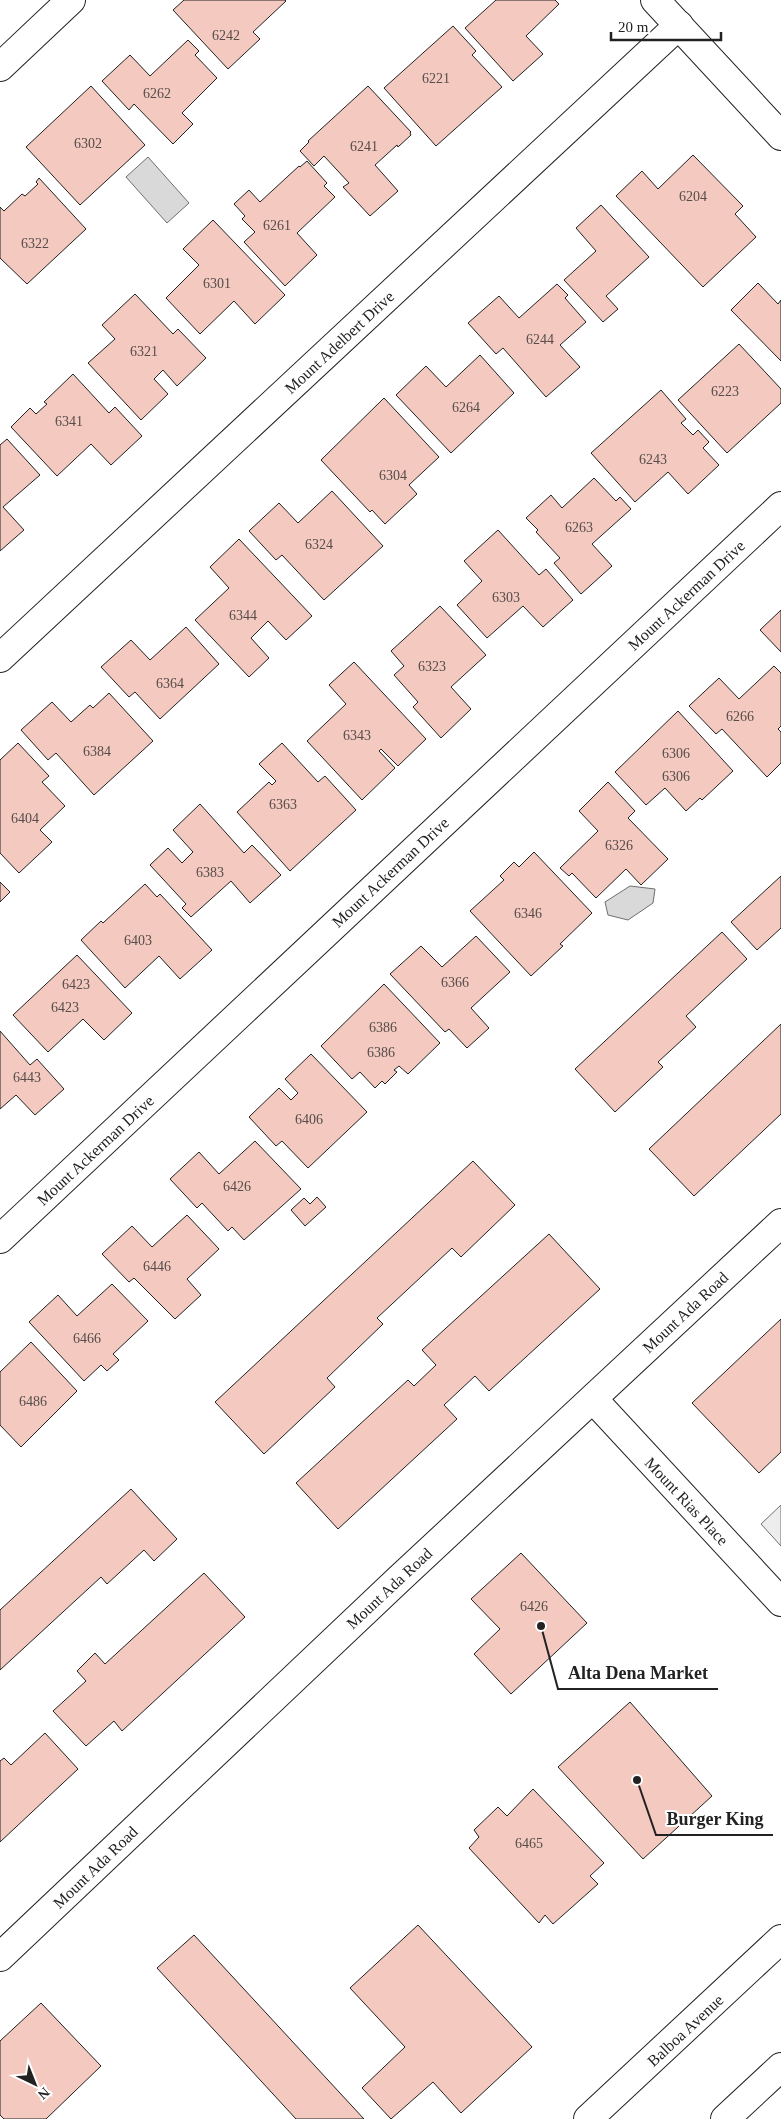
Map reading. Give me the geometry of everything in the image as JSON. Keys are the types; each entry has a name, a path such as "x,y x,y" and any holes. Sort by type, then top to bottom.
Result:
{"street":[{"path":"655,0 781,136"},
{"path":"0,67 67,2"},
{"name":"Mount Adelbert Drive","path":"0,658 679,26"},
{"name":"Mount Ackerman Drive","path":"0,1239 781,506"},
{"name":"Mount Ada Road","path":"0,1957 398,1580 781,1223"},
{"name":"Mount Rias Place","path":"593,1399 781,1602"},
{"name":"Balboa Avenue","path":"588,2119 781,1939"},
{"path":"725,2119 781,2067"}],"shaded area":[{"path":"148,157 189,203 167,223 126,177"},
{"path":"630,886 655,889 653,903 628,920 608,915 605,902"},
{"path":"781,1505 781,1546 761,1524"}],"building":[{"path":"184,0 286,1 253,32 260,39 228,69 173,10"},
{"path":"496,0 555,0 559,4 526,36 543,54 513,81 465,28"},
{"path":"453,26 476,51 472,55 502,87 436,146 384,88"},
{"path":"188,40 199,51 195,55 217,78 182,113 193,124 173,144 134,104 129,110 102,81 130,55 150,76"},
{"path":"91,86 145,145 80,205 26,147"},
{"path":"368,86 411,132 411,135 398,147 397,145 375,165 398,191 370,216 343,187 349,183 324,156 314,166 300,151 308,141"},
{"path":"693,155 743,206 735,214 756,237 703,287 616,196 642,171 658,189"},
{"path":"307,161 327,183 324,186 335,197 297,233 317,255 285,286 244,242 255,232 242,219 245,216 234,204 249,190 260,202"},
{"path":"39,178 86,229 27,284 0,258 0,207 4,211 22,194 25,196 38,184 36,182"},
{"path":"601,205 649,257 606,296 618,309 603,322 564,280 596,251 576,228"},
{"path":"213,220 285,295 255,324 234,301 200,334 166,298 199,265 183,249"},
{"path":"758,283 778,304 781,300 781,361 731,310"},
{"path":"557,284 568,295 565,298 586,322 560,345 580,367 546,397 503,348 496,354 468,323 499,296 519,318"},
{"path":"135,294 173,334 178,329 206,358 177,386 163,370 154,379 168,394 141,420 88,363 115,339 102,325"},
{"path":"739,344 781,389 781,403 727,453 678,400"},
{"path":"480,355 514,393 451,453 396,395 426,366 446,387"},
{"path":"73,374 109,413 115,407 142,436 111,465 91,444 57,476 11,427 30,408 36,414 47,404 44,402"},
{"path":"661,390 686,419 681,423 693,435 698,430 709,442 703,448 719,465 688,494 668,472 635,502 591,453"},
{"path":"384,398 439,457 409,485 417,494 385,524 372,510 370,512 321,460"},
{"path":"7,439 40,475 3,507 24,530 0,551 0,445"},
{"path":"594,478 616,501 620,497 631,509 592,544 612,566 581,594 554,563 560,558 526,518 551,495 562,508"},
{"path":"332,491 383,546 324,600 282,555 276,560 249,531 279,503 298,523"},
{"path":"498,530 539,575 546,569 573,600 543,627 523,606 487,638 457,605 482,581 464,561"},
{"path":"239,539 312,616 286,640 268,621 251,638 269,658 249,677 195,620 229,588 210,567"},
{"path":"440,606 486,655 451,687 471,709 441,738 413,707 418,702 394,675 404,666 391,651"},
{"path":"781,610 781,652 760,630"},
{"path":"186,627 219,664 160,719 135,692 129,697 101,667 131,640 150,660"},
{"path":"354,662 426,739 398,766 381,749 379,751 395,768 362,800 307,741 346,704 329,685"},
{"path":"774,666 781,673 781,726 778,729 781,732 781,763 767,777 722,729 716,734 689,706 719,678 739,699"},
{"path":"109,693 153,741 94,795 56,753 48,760 21,730 52,702 71,722 90,705 93,708"},
{"path":"678,711 733,771 702,800 700,798 686,811 665,788 646,805 615,772"},
{"path":"18,743 49,776 42,782 65,806 40,830 52,842 19,873 0,853 0,760"},
{"path":"282,743 318,782 325,776 356,810 290,871 237,812 269,782 272,785 276,781 259,764"},
{"path":"608,782 635,811 628,818 668,859 641,885 626,869 596,898 572,873 569,876 560,868 598,831 579,811"},
{"path":"200,804 244,853 252,845 281,875 250,903 231,881 191,917 182,908 186,904 150,865 168,848 182,863 193,852 173,830"},
{"path":"534,852 592,913 560,944 563,946 531,976 470,911 504,880 500,876 514,862 519,867"},
{"path":"781,876 781,928 757,950 731,922"},
{"path":"0,882 10,892 0,902"},
{"path":"145,884 157,897 160,894 212,950 180,979 159,956 125,988 81,940 101,921 103,923"},
{"path":"722,932 747,959 686,1016 696,1027 658,1062 663,1067 615,1112 575,1069"},
{"path":"476,936 510,972 471,1008 489,1028 467,1048 449,1029 445,1032 390,974 421,946 442,967"},
{"path":"77,955 132,1013 104,1040 83,1019 48,1052 13,1015"},
{"path":"384,984 440,1043 408,1074 399,1066 394,1070 397,1072 385,1084 382,1081 375,1088 360,1072 352,1079 321,1046"},
{"path":"781,1024 781,1114 694,1196 649,1149"},
{"path":"0,1031 30,1065 37,1059 64,1089 35,1115 16,1095 0,1109"},
{"path":"311,1054 367,1112 308,1168 282,1141 276,1146 249,1117 279,1088 291,1100 298,1093 285,1079"},
{"path":"255,1141 301,1189 244,1240 232,1227 228,1231 202,1203 197,1208 170,1179 199,1152 219,1174"},
{"path":"473,1161 515,1205 461,1257 452,1248 377,1318 383,1324 327,1378 335,1387 264,1454 215,1402"},
{"path":"317,1197 326,1207 305,1226 291,1210 304,1198 310,1204"},
{"path":"187,1215 219,1249 187,1279 201,1295 175,1319 134,1278 129,1282 102,1254 132,1226 152,1247"},
{"path":"549,1234 600,1289 489,1391 475,1376 444,1405 457,1419 338,1529 296,1483 408,1380 414,1386 436,1365 422,1350"},
{"path":"112,1284 148,1321 113,1354 119,1360 107,1371 101,1365 84,1381 29,1322 58,1295 77,1316"},
{"path":"781,1319 781,1452 759,1473 692,1403"},
{"path":"31,1342 77,1391 21,1447 0,1425 0,1372"},
{"path":"131,1489 177,1539 154,1561 144,1550 107,1584 101,1577 0,1670 0,1610"},
{"path":"521,1553 587,1623 511,1694 474,1654 500,1629 471,1599"},
{"path":"204,1573 245,1617 122,1731 114,1721 86,1746 53,1711 86,1681 77,1671 95,1653 105,1664"},
{"path":"630,1702 712,1796 643,1859 558,1767"},
{"path":"45,1733 78,1769 0,1842 0,1761 4,1758 11,1765"},
{"path":"533,1789 604,1863 590,1876 598,1884 553,1924 545,1915 539,1923 469,1848 479,1837 474,1830 498,1807 507,1816"},
{"path":"418,1925 532,2047 461,2113 433,2082 391,2119 362,2088 405,2047 350,1988"},
{"path":"194,1935 364,2119 296,2119 157,1968"},
{"path":"41,2003 101,2066 46,2119 4,2119 0,2115 0,2041"}],"place":[{"name":"Alta Dena Market","path":"541,1626"},
{"name":"Burger King","path":"637,1780"}]}
